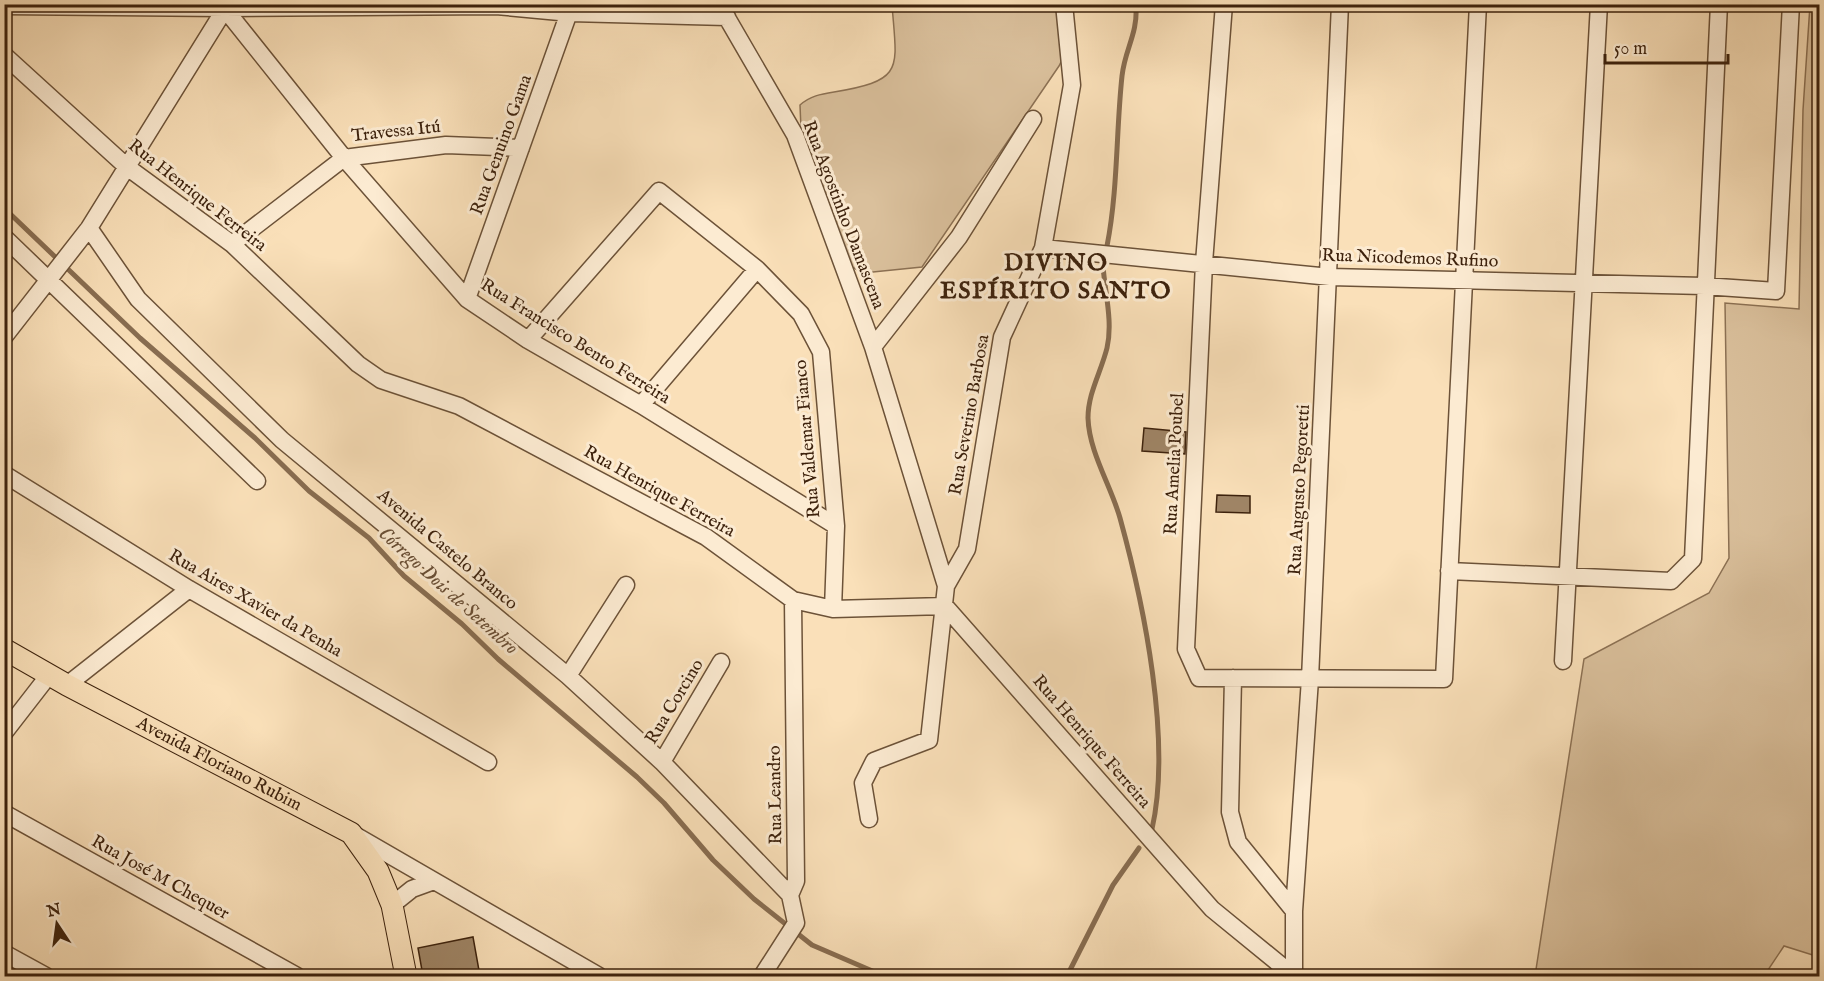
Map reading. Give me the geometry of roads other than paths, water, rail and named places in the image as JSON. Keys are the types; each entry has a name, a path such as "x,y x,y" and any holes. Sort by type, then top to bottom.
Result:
{"main road":[{"name":"Avenida Floriano Rubim","path":"4,649 58,680 351,833"},
{"path":"351,833 378,871 392,905 405,976"}],"street":[{"name":"Rua Severino Barbosa","path":"946,586 966,549 1002,337 1043,248 1072,85 1065,4"},
{"name":"Rua Amelia Poubel","path":"1224,4 1204,263 1186,649 1199,678 1444,679 1449,571"},
{"name":"Rua Augusto Pegoretti","path":"1294,976 1294,911 1310,679 1330,277 1340,4"},
{"path":"1478,4 1449,571 1671,581 1693,559 1719,4"},
{"path":"1563,661 1599,4"},
{"name":"Rua Nicodemos Rufino","path":"1043,248 1330,277 1582,285 1704,286 1776,291 1791,4"},
{"path":"4,6 496,5 571,9 723,11"},
{"path":"4,338 48,278 89,228 224,6"},
{"name":"Rua Francisco Bento Ferreira","path":"224,6 344,158 467,299 528,339 836,526"},
{"name":"Rua Genuino Gama","path":"467,299 571,9"},
{"name":"Rua Agostinho Damascena","path":"723,11 795,135 873,348 946,586 929,740 874,761 863,783 869,819"},
{"name":"Rua Henrique Ferreira","path":"4,55 127,167 232,244 358,364 381,380 459,406 696,532 793,600 833,609 945,606 1212,909 1294,976"},
{"name":"Rua Agostinho Damascena","path":"873,348 959,237 1033,120"},
{"name":"Travessa Itú","path":"232,244 344,158 446,145 521,148"},
{"name":"Rua Valdemar Fianco","path":"528,339 659,191 757,269 801,314 821,352 836,526 833,609"},
{"name":"Avenida Castelo Branco","path":"89,228 138,299 282,440 568,676 662,762 790,895"},
{"path":"4,237 257,481"},
{"path":"640,405 757,269"},
{"name":"Rua Aires Xavier da Penha","path":"4,474 189,590 488,762"},
{"path":"568,676 626,585"},
{"path":"4,733 58,680 189,590"},
{"name":"Rua Leandro","path":"762,976 796,923 790,895 796,881 793,600"},
{"name":"Rua Corcino","path":"662,762 721,662"},
{"path":"1233,678 1230,812 1238,842 1294,911"},
{"name":"Rua José M Chequer","path":"4,813 297,976"},
{"name":"Avenida Floriano Rubim","path":"351,833 434,880 578,970 599,976"},
{"path":"392,905 412,888 434,880"},
{"path":"4,953 46,976"}],"waterway":[{"path":"1107,246 1115,182 1122,76 1135,24 1136,4"},
{"name":"Córrego Dois de Setembro","path":"4,208 140,338 255,438 309,491 369,538 404,576 637,777 664,803 713,860 754,899 812,945 884,976"},
{"path":"1103,266 1109,338 1090,400 1089,431 1120,518 1146,631 1157,715 1159,756 1152,829"},
{"path":"1067,976 1113,885 1139,848"},
{"name":"Córrego Dois de Setembro","path":"966,976 990,973 1002,976"}],"district":[{"name":"DIVINO ESPÍRITO SANTO","path":"1056,277"}]}
